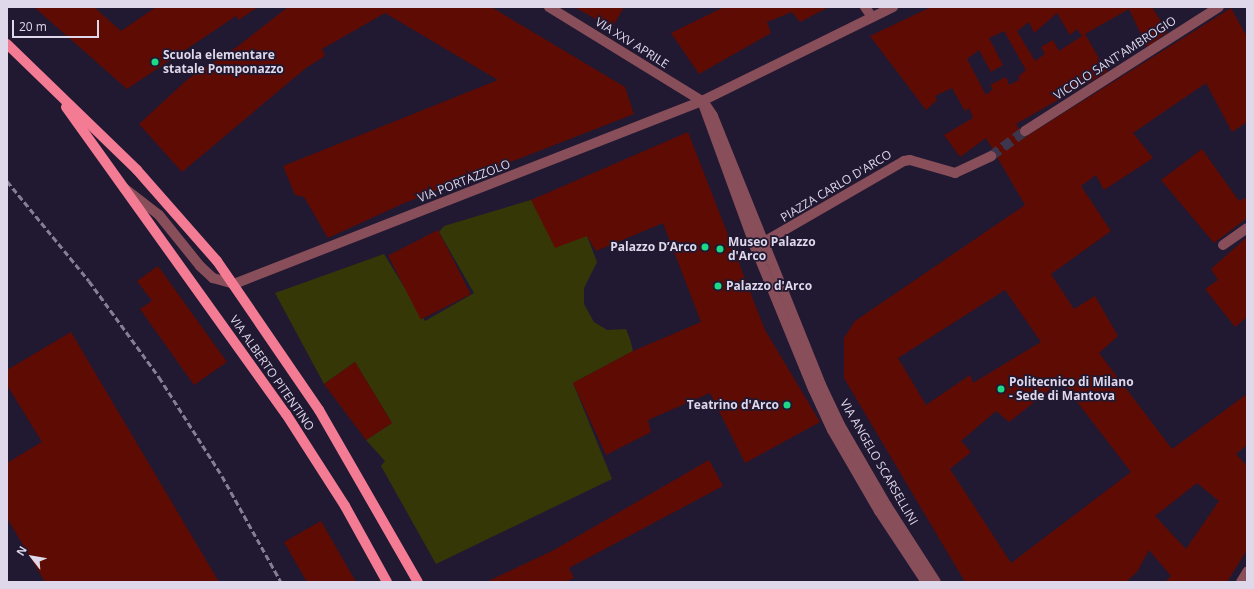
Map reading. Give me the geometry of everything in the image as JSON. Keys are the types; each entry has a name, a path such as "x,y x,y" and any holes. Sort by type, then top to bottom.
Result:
{"main road":[{"name":"VIA ALBERTO PITENTINO","path":"7,44 162,196 197,234 234,284 319,410 418,582"},
{"name":"VIA ALBERTO PITENTINO","path":"56,92 122,187 164,242 286,414 345,506 387,582"}],"street":[{"name":"VIA XXV APRILE","path":"549,7 702,101"},
{"path":"865,7 872,17"},
{"path":"803,354 702,101 893,7"},
{"name":"VICOLO SANT'AMBROGIO","path":"1025,131 1219,7"},
{"name":"VIA PORTAZZOLO","path":"234,284 702,101"},
{"name":"PIAZZA CARLO D'ARCO","path":"759,245 904,161 910,160 955,173 991,156"},
{"name":"VIA ALBERTO PITENTINO","path":"122,187 159,215 200,266 213,278 234,284"},
{"path":"1223,244 1247,228"},
{"name":"VIA ANGELO SCARSELLINI","path":"803,354 832,430 879,511 926,582"},
{"name":"VIA ANGELO SCARSELLINI","path":"803,354 840,425 887,506 936,582"},
{"path":"1241,582 1247,572"}],"shaded area":[{"path":"531,200 587,236 597,262 584,288 584,304 594,322 607,330 626,329 630,339 633,351 573,383 612,479 436,564 381,466 385,461 366,440 392,423 355,362 324,384 275,293 384,254 425,321 474,293 439,232 444,226"}],"building":[{"name":"Scuola elementare statale Pomponazzo","path":"34,7 94,7 121,31 156,7 258,7 239,20 236,16 127,89"},
{"path":"288,7 491,7 625,87 634,114 402,204 328,238 304,197 295,195 283,166 498,80 385,13 322,49 325,56 306,68 182,172 139,124 189,78 238,46"},
{"path":"574,7 624,7 612,28"},
{"path":"724,7 829,7 800,22 792,12 767,22 771,33 699,74 671,33"},
{"path":"931,7 1152,7 1168,32 1147,47 1129,9 1085,34 1107,72 1016,124 1024,138 1231,8 1247,37 1247,122 1232,132 1206,83 1133,133 1153,158 1104,190 1096,175 1081,186 1111,231 1051,274 1074,309 1095,296 1118,336 1099,353 1172,449 1247,394 1247,445 1236,454 1247,466 1247,550 1227,582 1165,582 1171,576 1149,550 1137,572 1126,582 965,582 844,378 844,338 855,321 1025,205 986,138 960,157 944,135 973,118 969,108 965,111 952,88 935,96 937,100 926,110 870,36","holes":["1057,13 1070,35 1077,29 1082,36 1059,51 1053,40 1041,47 1045,54 1035,61 1017,31 1029,22 1034,33","1004,31 1026,70 1019,76 1019,80 1009,85 1006,77 990,85 993,89 986,95 967,59 979,50 991,72 1003,65 989,38","1005,290 1041,342 973,383 970,375 926,405 898,358","1061,381 1131,472 1011,563 950,469 971,452 961,441 996,411 1009,422","1197,483 1219,501 1186,549 1155,516"]},
{"name":"Palazzo d'Arco","path":"688,132 765,330 820,422 745,463 710,393 648,420 651,432 606,455 573,383 633,351 701,322 663,223 596,251 587,236 555,248 531,200"},
{"path":"1202,149 1239,201 1247,197 1247,218 1214,243 1161,180"},
{"path":"438,230 471,294 421,320 388,255"},
{"path":"1247,237 1247,317 1235,327 1205,289 1218,280 1211,269"},
{"path":"158,266 227,362 194,385 140,309 152,301 137,281"},
{"path":"71,332 219,582 45,582 7,518 7,463 42,442 7,385 7,370"},
{"path":"355,362 392,423 366,440 324,384"},
{"path":"709,460 723,486 569,568 574,578 564,582 486,582 554,550"},
{"path":"321,521 356,582 307,582 284,542"}],"tunnel":[{"path":"991,156 1025,131"}],"railway":[{"path":"7,181 89,281 159,377 222,476 281,582"}],"place":[{"name":"Scuola elementare statale Pomponazzo","path":"155,62"},
{"name":"Palazzo D’Arco","path":"705,247"},
{"name":"Museo Palazzo d'Arco","path":"720,249"},
{"name":"Palazzo d'Arco","path":"718,286"},
{"name":"Politecnico di Milano - Sede di Mantova","path":"1001,389"},
{"name":"Teatrino d'Arco","path":"787,405"}]}
